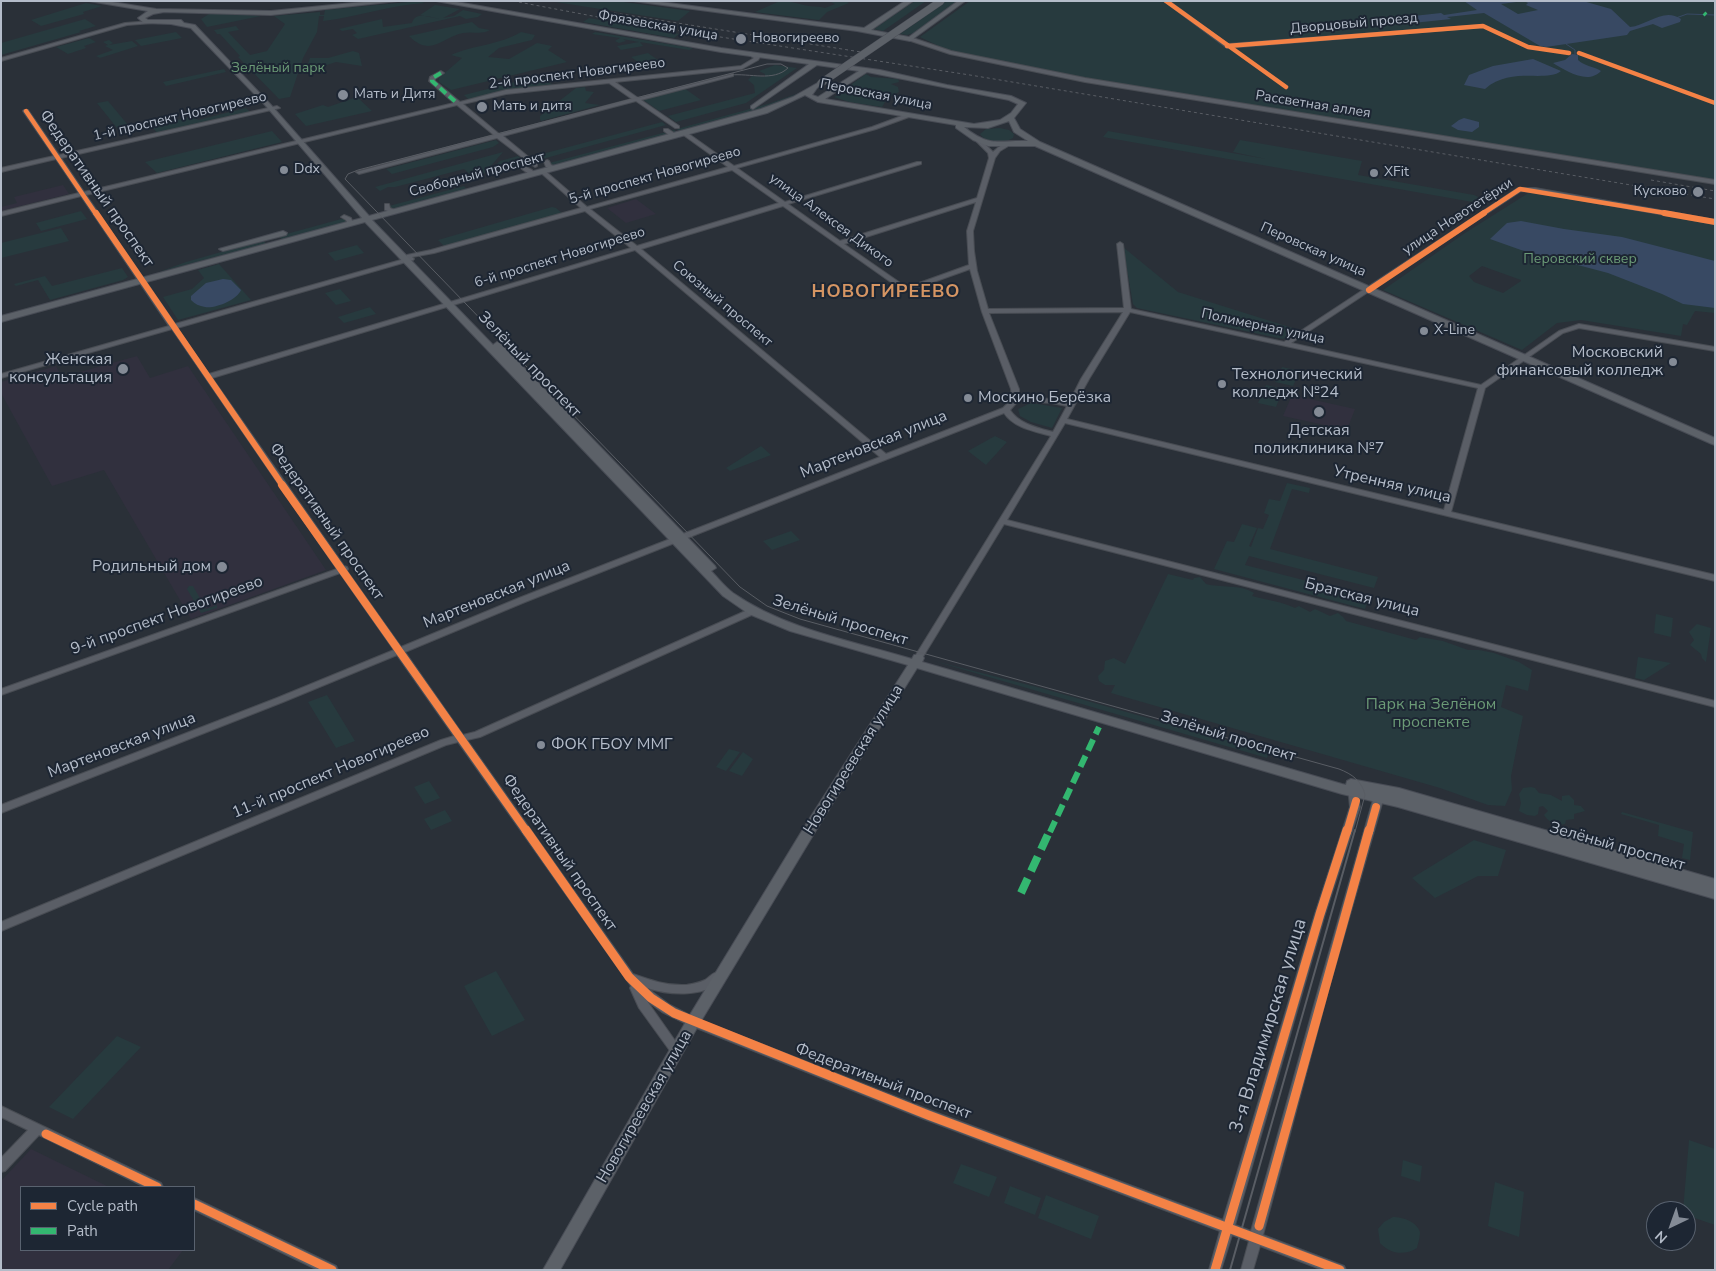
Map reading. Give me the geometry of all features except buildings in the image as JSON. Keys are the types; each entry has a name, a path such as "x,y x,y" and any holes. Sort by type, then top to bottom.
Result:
{"main road":[{"path":"92,1 142,14 162,11 230,12"},
{"path":"142,14 143,21 174,23 188,21 212,12 277,12 395,1"},
{"name":"Фрязевская улица","path":"439,1 814,64"},
{"path":"636,1 865,31 910,39 962,1"},
{"path":"865,31 910,1"},
{"path":"816,84 932,1"},
{"path":"816,84 941,1"},
{"path":"182,11 193,13 195,17"},
{"name":"Зелёный проспект","path":"195,17 196,24 274,109 365,215 678,538 732,591 750,603 792,621 916,661"},
{"name":"Зелёный проспект","path":"174,23 194,27 274,109"},
{"path":"753,107 814,64 866,70 1020,102 1022,105 1011,118 975,131 976,138"},
{"path":"764,111 800,101 821,101 866,70"},
{"name":"Свободный проспект","path":"1,318 284,241 365,215 394,211 554,168 669,133 677,127 753,107 816,84"},
{"name":"Свободный проспект","path":"365,215 387,205 547,162 669,133 684,133 764,111 788,102 816,84"},
{"name":"Перовская улица","path":"816,84 808,95 821,101 950,123 1004,126 1018,131"},
{"path":"785,86 783,90 787,92 800,90"},
{"path":"1010,143 1020,138 1011,118"},
{"path":"950,123 990,144 1037,144"},
{"path":"1018,131 1037,144"},
{"name":"Перовская улица","path":"1037,144 1715,442"},
{"name":"Свободный проспект","path":"142,280 177,263 277,235 347,220"},
{"name":"Зелёный проспект","path":"678,538 727,594 753,612 794,628 916,661 1354,788 1509,824 1715,884"},
{"name":"Новогиреевская улица","path":"551,1270 693,1022 916,661"},
{"name":"Зелёный проспект","path":"1380,794 1715,894"}],"street":[{"name":"Дворцовый проезд","path":"1166,1 1227,46 1483,26"},
{"path":"127,24 142,14"},
{"path":"1,60 127,24 151,22"},
{"name":"Рассветная аллея","path":"910,39 959,54 1092,81 1715,182"},
{"name":"2-й проспект Новогиреево","path":"1,214 510,92 742,67 756,59 757,57 750,54"},
{"path":"440,72 432,78 432,81 535,166"},
{"path":"359,172 731,75"},
{"path":"611,82 677,127"},
{"name":"1-й проспект Новогиреево","path":"1,170 274,109"},
{"name":"Федеративный проспект","path":"26,111 208,377 642,993 667,1011 693,1022 928,1115 1340,1270"},
{"name":"5-й проспект Новогиреево","path":"1,376 408,258 874,128 907,116"},
{"name":"улица Алексея Дикого","path":"684,133 907,290 972,266"},
{"path":"976,138 989,150 992,158"},
{"path":"1010,143 998,150 992,158 970,231 972,266 979,293 1015,389 1016,399"},
{"path":"547,162 548,166 554,168"},
{"name":"6-й проспект Новогиреево","path":"208,377 919,163"},
{"path":"524,168 530,170 532,174"},
{"name":"Союзный проспект","path":"542,171 886,458"},
{"name":"улица Новотетёрки","path":"1284,344 1522,189 1715,222"},
{"path":"840,243 979,199"},
{"path":"387,205 387,209 394,211"},
{"path":"277,235 277,239 284,241"},
{"path":"1120,244 1128,310"},
{"name":"Полимерная улица","path":"986,311 1128,310 1482,388"},
{"name":"Новогиреевская улица","path":"916,661 1055,434 1070,405 1128,310"},
{"path":"1447,512 1482,388 1562,332 1579,326 1715,349"},
{"path":"1055,434 1015,420 1008,416 1006,410 1016,399 1034,399 1070,405"},
{"name":"Мартеновская улица","path":"1,809 280,700 678,538 1006,410"},
{"name":"Утренняя улица","path":"1063,420 1715,578"},
{"name":"Братская улица","path":"1003,520 1715,704"},
{"name":"9-й проспект Новогиреево","path":"1,692 344,569"},
{"name":"11-й проспект Новогиреево","path":"1,927 444,742 476,735 753,612"},
{"name":"3-я Владимирская улица","path":"1214,1270 1320,914 1355,807 1354,788"},
{"path":"1247,1270 1323,991 1380,794"},
{"path":"629,977 646,984 669,989 686,989 702,987 712,982 724,971"},
{"path":"629,977 643,1005 676,1052"},
{"path":"1,1111 155,1186"},
{"path":"1,1167 36,1129"},
{"path":"195,1204 332,1270"}],"shaded area":[{"path":"63,185 69,194 1,211 1,207 17,203 14,197"},
{"path":"636,199 656,214 626,223 607,208"},
{"path":"137,356 150,378 188,366 326,570 191,619 104,470 52,486 1,393 1,382 56,366 62,377"},
{"name":"Детская поликлиника №7","path":"1292,395 1355,409 1347,430 1283,416"},
{"path":"31,1149 107,1186 20,1186 20,1251 182,1251 168,1270 1,1270 1,1181"}],"green space":[{"name":"Зелёный парк","path":"418,1 425,3 323,21 324,16 319,16 317,32 303,58 290,97 279,99 238,57 240,56 220,34 217,34 214,30 236,26 239,30 228,32 250,55 267,51 285,24 274,16 320,12 320,15 324,15 325,10"},
{"path":"549,1 616,1 690,11 678,21"},
{"path":"780,1 825,8 835,4 829,1 846,1 849,3 827,12 819,20 755,12"},
{"path":"915,1 926,1 883,31 874,29"},
{"path":"947,1 958,1 914,33 900,34"},
{"path":"970,1 1715,1 1715,181 1126,87 949,51 920,37"},
{"path":"86,3 102,6 83,12 84,14 41,26 31,20"},
{"path":"435,5 460,9 443,18 454,16 463,10 482,14 478,17 466,19 460,16 358,39 352,35 357,33 353,29 342,31 339,29 382,19 383,27 412,23 416,17 424,16 420,15"},
{"path":"209,14 261,16 207,27 201,19"},
{"path":"589,18 679,34 674,38 583,22"},
{"path":"85,19 96,26 1,55 1,43"},
{"path":"472,22 479,28 490,30 463,33 430,46 417,42 409,36"},
{"path":"176,32 182,38 141,46 135,40"},
{"path":"521,32 535,35 532,40 499,48 488,57 509,59 537,43 552,46 548,50 567,62 451,90 439,82 439,78 462,58 451,55 504,40"},
{"path":"595,32 693,48 689,50 640,42 643,46 621,50 617,46 639,42 623,39 626,41 619,43 615,41 620,38 592,34"},
{"path":"89,38 96,42 84,46 86,48 68,54 56,47"},
{"path":"109,40 113,43 109,45 132,41 138,46 100,58 96,56 113,50 105,46 108,45 103,42"},
{"path":"353,51 359,53 362,66 336,62 305,72 310,58 328,58"},
{"path":"648,53 665,65 648,69 631,57"},
{"path":"775,65 797,68 746,103 676,122 668,116 755,93 754,85 748,80 752,76 765,77 765,74 759,71"},
{"path":"224,69 226,72 166,86 163,82"},
{"path":"866,74 871,77 898,79 899,82 891,84 898,87 899,92 889,97 891,99 885,102 882,107 849,102 834,97 848,90 852,84"},
{"path":"543,75 546,78 543,79 555,86 469,100 464,95"},
{"path":"585,87 586,91 594,92 585,103 600,105 541,121 540,116 576,88"},
{"path":"684,88 701,100 659,111 642,99"},
{"path":"800,93 775,105 681,132 677,129 768,104"},
{"path":"357,97 372,111 306,126 295,114 323,105 328,107"},
{"path":"108,101 128,125 117,128 97,103"},
{"path":"246,108 250,112 157,133 152,126 194,116 198,120"},
{"path":"662,122 666,125 535,161 531,157"},
{"path":"1000,128 1009,130 1014,134 1013,138 995,142 987,140 980,134 986,129"},
{"path":"674,130 678,133 553,167 549,163"},
{"path":"272,131 282,142 157,173 145,162"},
{"path":"1108,131 1266,159 1233,152 1240,140 1362,161 1358,175 1474,195 1487,201 1484,204 1103,137"},
{"path":"496,140 499,143 493,147 392,174 386,169"},
{"path":"503,152 483,175 473,177 464,169 395,187 388,187 380,191 375,187"},
{"path":"518,156 526,163 487,173 500,161"},
{"path":"464,186 467,190 392,210 389,206"},
{"name":"Перовский сквер","path":"1530,192 1715,225 1715,313 1695,311 1687,325 1683,324 1681,336 1581,320 1557,323 1522,350 1383,290 1465,233","holes":["1482,266 1521,280 1503,293 1474,282 1469,276"]},
{"path":"552,207 563,214 445,247 438,240"},
{"path":"81,211 87,219 41,231 36,223"},
{"path":"345,218 348,222 282,240 279,236"},
{"path":"61,228 69,241 1,258 1,243"},
{"path":"263,240 266,244 159,272 186,262"},
{"path":"357,245 364,253 335,261 328,253"},
{"path":"1123,247 1178,292 1299,330 1283,339 1137,308 1133,304"},
{"path":"219,264 251,300 178,320 163,297 192,289 204,278 198,270"},
{"path":"122,268 128,277 123,280 50,300 38,280 16,286 14,284 45,276 52,286"},
{"path":"340,289 351,301 336,305 325,293"},
{"path":"370,307 376,314 344,323 338,317"},
{"path":"1282,367 1300,371 1293,386 1275,382"},
{"path":"1266,385 1283,389 1276,407 1258,403"},
{"path":"1031,403 1062,408 1052,428 1031,422 1020,416 1018,409"},
{"path":"995,436 1007,442 986,465 968,451"},
{"path":"761,446 771,455 730,471 726,468"},
{"path":"1287,483 1310,488 1309,493 1292,489 1270,549 1378,577 1374,588 1249,556 1245,565 1369,597 1365,609 1214,569 1227,541 1234,542 1242,524 1257,528 1249,546 1251,547 1258,528 1263,529 1269,515 1264,513 1269,499 1280,501"},
{"path":"791,531 800,540 772,550 763,541"},
{"name":"Парк на Зелёном проспекте","path":"1168,574 1193,580 1200,577 1206,584 1243,588 1254,593 1252,596 1295,608 1299,606 1310,612 1315,609 1330,616 1338,613 1346,621 1416,640 1420,637 1443,641 1468,650 1494,653 1519,662 1532,670 1528,691 1506,685 1501,707 1523,716 1511,776 1512,790 1505,806 1488,805 1440,788 1111,693 1115,685 1105,685 1099,681 1098,676 1104,670 1105,661 1114,658 1125,664"},
{"path":"189,586 193,586 206,609 217,605 217,608 201,613 187,589"},
{"path":"1656,614 1673,618 1671,637 1654,633"},
{"path":"1697,624 1711,628 1706,662 1701,654 1690,645 1694,640 1689,632"},
{"path":"1638,657 1671,663 1644,680 1635,678"},
{"path":"934,661 1041,688 1269,752 1267,758"},
{"path":"327,695 355,741 336,748 308,702"},
{"path":"729,749 740,752 726,771 716,767"},
{"path":"743,752 753,759 742,776 729,771"},
{"path":"429,781 440,798 425,804 414,787"},
{"path":"1523,788 1535,788 1539,793 1551,795 1562,801 1562,796 1569,795 1574,800 1574,805 1581,806 1585,811 1574,814 1574,819 1566,820 1565,824 1556,824 1548,820 1544,815 1548,811 1543,806 1539,807 1538,814 1535,816 1527,815 1519,811 1521,803 1519,794"},
{"path":"445,810 452,821 431,830 424,819"},
{"path":"1622,812 1693,832 1690,860 1682,858 1684,844 1658,836 1659,825 1621,814"},
{"path":"1474,840 1506,850 1498,876 1478,876 1435,898 1412,878"},
{"path":"496,971 525,1020 492,1036 464,986"},
{"path":"117,1036 141,1047 73,1119 49,1107"},
{"path":"1689,1140 1715,1149 1715,1225 1696,1218 1696,1201 1684,1201"},
{"path":"1403,1160 1422,1166 1420,1182 1401,1176"},
{"path":"961,1164 997,1177 989,1197 953,1183"},
{"path":"1495,1182 1524,1192 1519,1237 1488,1226"},
{"path":"1010,1186 1041,1198 1035,1215 1004,1203"},
{"path":"1046,1195 1099,1216 1091,1239 1038,1218"},
{"path":"1393,1217 1401,1218 1416,1225 1420,1232 1417,1248 1412,1251 1397,1253 1388,1250 1380,1243 1378,1229 1384,1222"}],"water":[{"path":"1464,1 1524,1 1583,1 1611,9 1630,27 1668,15 1681,19 1680,22 1662,28 1653,24 1630,31 1627,35 1546,47 1540,46 1484,13 1413,23 1404,17 1441,13 1444,15 1477,10","holes":["1524,1 1528,3 1526,5 1538,10 1518,14 1501,4"]},
{"path":"1572,54 1578,55 1578,60 1583,64 1601,71 1596,75 1584,77 1570,73 1553,63 1565,60"},
{"path":"1533,59 1561,71 1546,76 1506,78 1495,82 1485,89 1464,85 1469,75 1493,66"},
{"path":"1464,118 1479,122 1479,127 1472,132 1458,130 1451,126"},
{"path":"1521,221 1622,237 1715,261 1715,308 1683,304 1608,273 1521,250 1490,239 1507,223"},
{"path":"223,279 231,280 241,290 239,294 220,305 209,307 196,304 191,300 191,296 206,283"}],"waterway":[{"path":"1676,18 1687,14 1715,15"},
{"path":"1566,44 1575,50 1575,56"}],"tram line":[{"path":"731,75 768,76 775,75 788,68 781,64 767,64 358,170 348,174 345,179 740,587 767,606 800,619 1339,769 1356,779 1364,790 1365,795 1355,832"},
{"path":"1230,1270 1355,830"}],"railway":[{"path":"513,1 635,24 970,75 1715,199"},
{"path":"614,13 861,52"},
{"path":"1651,180 1715,191"}],"marked path":[{"path":"441,73 432,78 432,81 458,104"},
{"path":"1021,893 1099,727"}],"cycle path":[{"path":"1166,1 1286,87"},
{"path":"1227,46 1483,26 1528,47 1569,53"},
{"path":"1579,53 1715,103"},
{"path":"26,111 247,435 629,977 644,992 666,1009 693,1022 928,1115 1340,1270"},
{"path":"1369,290 1520,189 1535,190 1715,222"},
{"path":"1215,1270 1320,914 1356,801"},
{"path":"1259,1226 1323,991 1376,807"},
{"path":"46,1134 155,1186"},
{"path":"195,1204 332,1270"}],"place":[{"name":"Новогиреево","path":"741,39"},
{"name":"Мать и Дитя","path":"343,95"},
{"name":"Мать и дитя","path":"482,107"},
{"name":"Ddx","path":"284,170"},
{"name":"XFit","path":"1374,173"},
{"name":"Кусково","path":"1698,192"},
{"name":"X-Line","path":"1424,331"},
{"name":"Московский финансовый колледж","path":"1673,362"},
{"name":"Женская консультация","path":"123,369"},
{"name":"Технологический колледж №24","path":"1222,384"},
{"name":"Москино Берёзка","path":"968,398"},
{"name":"Детская поликлиника №7","path":"1319,412"},
{"name":"Родильный дом","path":"222,567"},
{"name":"ФОК ГБОУ ММГ","path":"541,745"}],"district":[{"name":"НОВОГИРЕЕВО","path":"886,293"}]}
